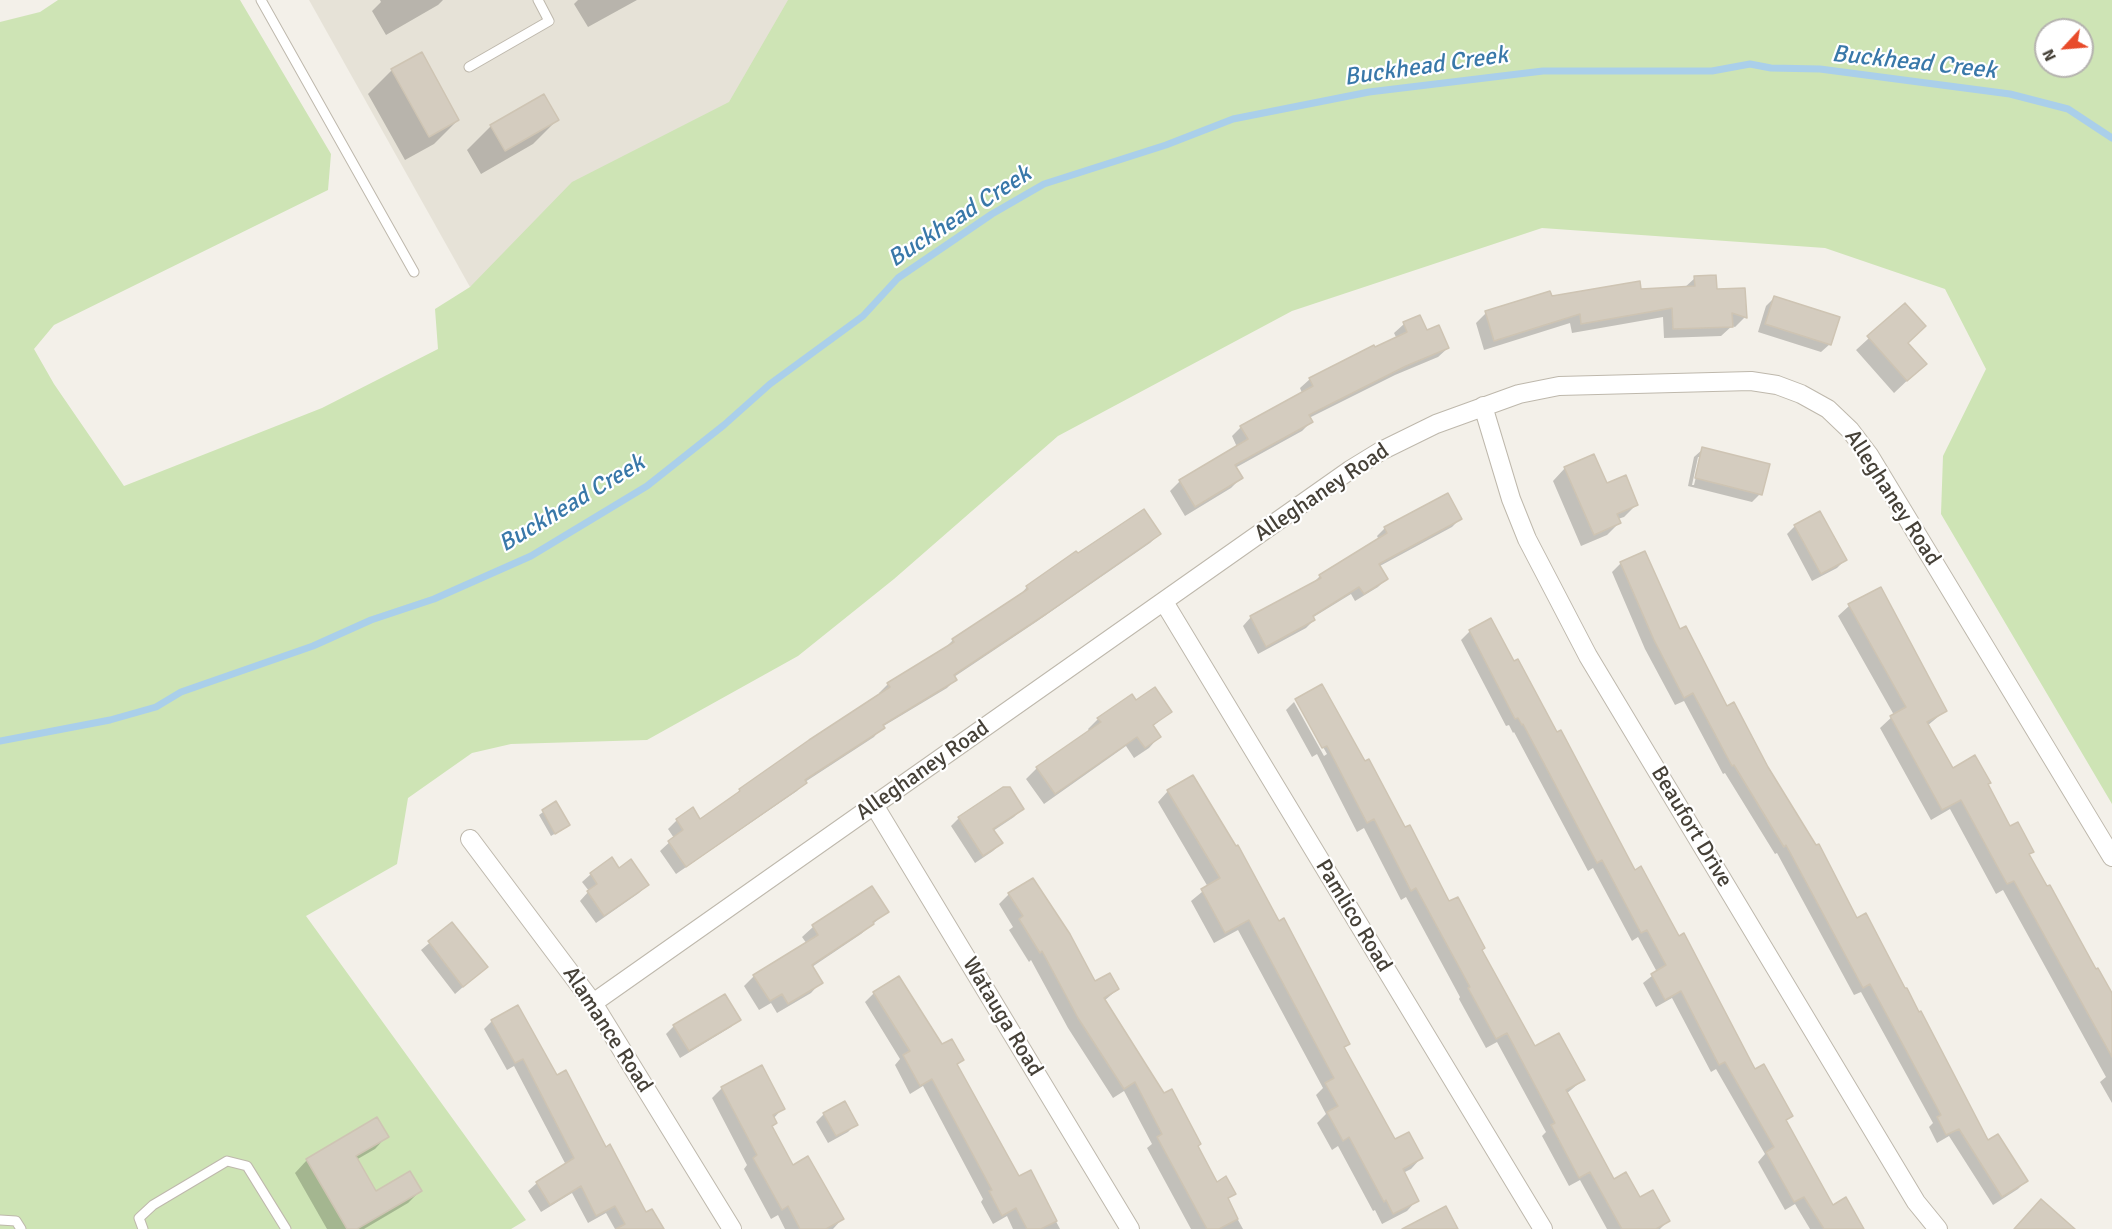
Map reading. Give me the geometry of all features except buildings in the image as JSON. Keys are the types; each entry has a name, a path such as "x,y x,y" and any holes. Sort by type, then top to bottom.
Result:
{"street":[{"name":"Alleghaney Road","path":"593,1003 1350,470 1381,451 1436,424 1519,394 1559,386 1751,381 1776,385 1801,393 1828,409 1850,430 1869,455 2112,857"},
{"name":"Beaufort Drive","path":"1483,406 1511,499 1527,540 1588,656 1916,1202 1938,1229"},
{"name":"Pamlico Road","path":"1164,602 1543,1229"},
{"name":"Watauga Road","path":"874,805 1130,1229"},
{"name":"Alamance Road","path":"470,839 593,1003 732,1229"}],"lane":[{"path":"261,0 414,272"},
{"path":"469,67 549,21 538,0"},
{"path":"143,1229 139,1218 153,1205 227,1161 247,1166 286,1229"},
{"path":"0,1220 16,1221 21,1229"}],"shaded area":[{"path":"309,0 980,0 470,287"}],"green space":[{"path":"58,0 240,0 331,154 328,190 54,325 34,349 54,384 124,486 322,408 438,349 435,309 470,287 572,182 729,102 788,0 2112,0 2112,804 1941,514 1943,456 1986,369 1945,289 1825,248 1542,228 1292,311 1058,436 894,579 798,656 647,740 511,744 472,753 408,798 397,864 306,916 526,1220 511,1229 0,1229 0,22 40,12"}],"waterway":[{"name":"Buckhead Creek","path":"0,741 110,720 156,707 181,692 313,646 371,620 434,599 531,556 647,486 724,425 770,384 863,316 898,278 992,214 1044,184 1166,145 1233,119 1369,92 1543,71 1712,71 1750,64 1771,68 1820,69 2010,94 2068,109 2112,138"}]}
